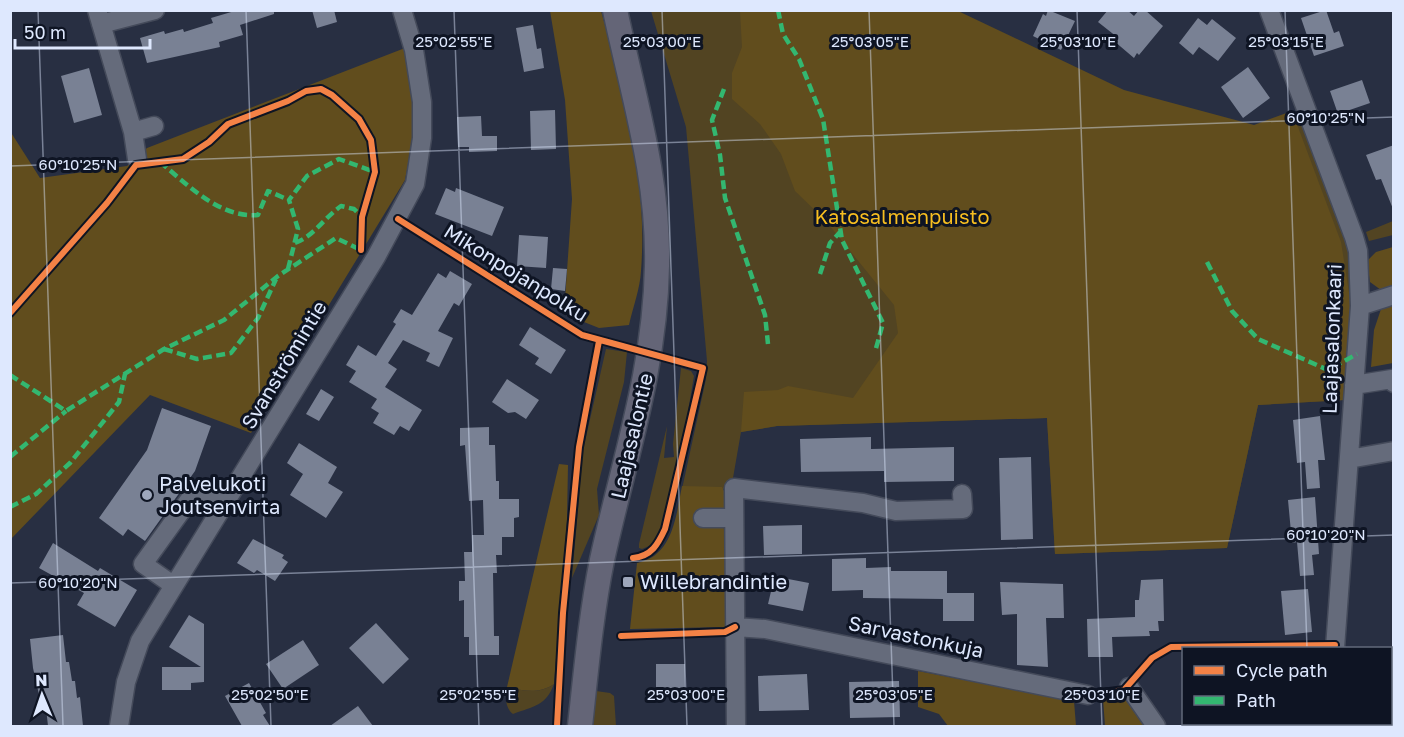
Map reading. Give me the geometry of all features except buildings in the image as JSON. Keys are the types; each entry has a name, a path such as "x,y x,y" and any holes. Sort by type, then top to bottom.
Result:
{"main road":[{"name":"Laajasalontie","path":"580,726 597,587 640,410 655,320 657,264 651,167 614,10"}],"street":[{"path":"137,159 133,132 99,17 155,10"},
{"name":"Svanströmintie","path":"119,726 131,663 140,641 376,257 416,184 422,138 422,102 414,50 402,10"},
{"name":"Laajasalonkaari","path":"1269,10 1358,251 1360,306 1335,647"},
{"path":"133,132 154,126"},
{"path":"1360,306 1394,295"},
{"path":"1355,381 1394,369"},
{"path":"1355,381 1392,379 1394,383"},
{"path":"1349,459 1394,451"},
{"path":"736,726 734,488 863,503 896,511 963,509 962,494"},
{"path":"173,585 143,564 192,496 225,503"},
{"path":"704,518 733,518"},
{"name":"Sarvastonkuja","path":"735,627 765,629 1088,695"},
{"path":"1129,687 1156,726"}],"green space":[{"path":"550,11 601,11 618,75 633,139 641,204 640,278 629,325 599,328 564,314 572,199 565,100"},
{"name":"Katosalmenpuisto","path":"651,11 945,11 1120,95 1257,132 1298,111 1348,244 1354,290 1347,400 1258,405 1227,548 1055,554 1047,418 777,426 741,432 733,478 719,494 682,489 706,379 707,361 686,127"},
{"name":"Katosalmenpuisto","path":"740,11 958,11 1124,90 1254,125 1292,111 1341,242 1351,305 1343,400 1258,405 1227,548 1055,554 1047,418 777,426 741,432 744,392 778,390 788,386 853,398 898,333 894,305 825,220 795,191 781,154 760,124 732,99 732,73 742,47"},
{"path":"405,48 413,102 413,138 405,180 251,433 150,395 11,539 10,131 40,178 127,166 147,148"},
{"path":"1393,221 1393,235 1369,241 1366,232"},
{"path":"1393,247 1393,286 1381,290 1370,282 1367,261 1376,252"},
{"path":"1393,305 1393,363 1371,367 1374,330 1381,309"},
{"path":"606,349 627,352 624,382 597,489 599,515 572,578 583,450"},
{"path":"681,368 691,371 694,376 678,470 660,532 654,544 642,549 639,548 639,544 667,426 664,458 674,457 673,444"},
{"path":"559,464 568,465 567,520 554,684 543,689 519,690 507,687"},
{"path":"682,486 722,487 726,497 726,506 718,525 725,529 728,537 729,618 725,627 630,629 637,563 649,559 658,552 671,533"},
{"path":"918,671 1074,701 1076,726 948,726 939,714 918,707"},
{"path":"554,684 547,697 533,707 513,714 508,709 507,687 537,690"},
{"path":"596,691 610,693 614,696 616,726 593,726"},
{"path":"1130,692 1154,726 1105,726 1103,699"}],"marked path":[{"path":"778,10 783,34 799,59 823,119 842,240 883,323 875,352"},
{"path":"724,89 712,120 720,155 725,198 765,315 768,344"},
{"path":"288,269 298,229 289,200 307,176 339,159 375,172"},
{"path":"160,162 193,190 217,206 230,211 244,215 258,215 268,191 289,200"},
{"path":"295,243 313,232 341,206 354,209 362,217"},
{"path":"820,274 830,243 841,231"},
{"path":"10,375 66,411 164,349 224,320 278,276 336,238 361,250"},
{"path":"1207,262 1232,311 1258,339 1328,370 1357,354"},
{"path":"164,349 197,359 231,353 258,318 276,279"},
{"path":"10,507 36,494 70,463 119,402 125,374"},
{"path":"10,457 66,411"}],"cycle path":[{"path":"10,313 107,203 136,165 183,159 209,142 228,124 288,101 306,91 321,89 332,95 359,119 371,140 375,172 362,217 361,250"},
{"name":"Mikonpojanpolku","path":"398,219 582,335 703,368 665,529 650,552 633,558"},
{"path":"557,726 563,613 579,447 599,341"},
{"path":"621,636 725,632 735,627"},
{"path":"1088,695 1124,690 1152,658 1171,647 1335,645"}],"place":[{"name":"Palvelukoti Joutsenvirta","path":"147,495"},
{"name":"Willebrandintie","path":"628,582"}]}
